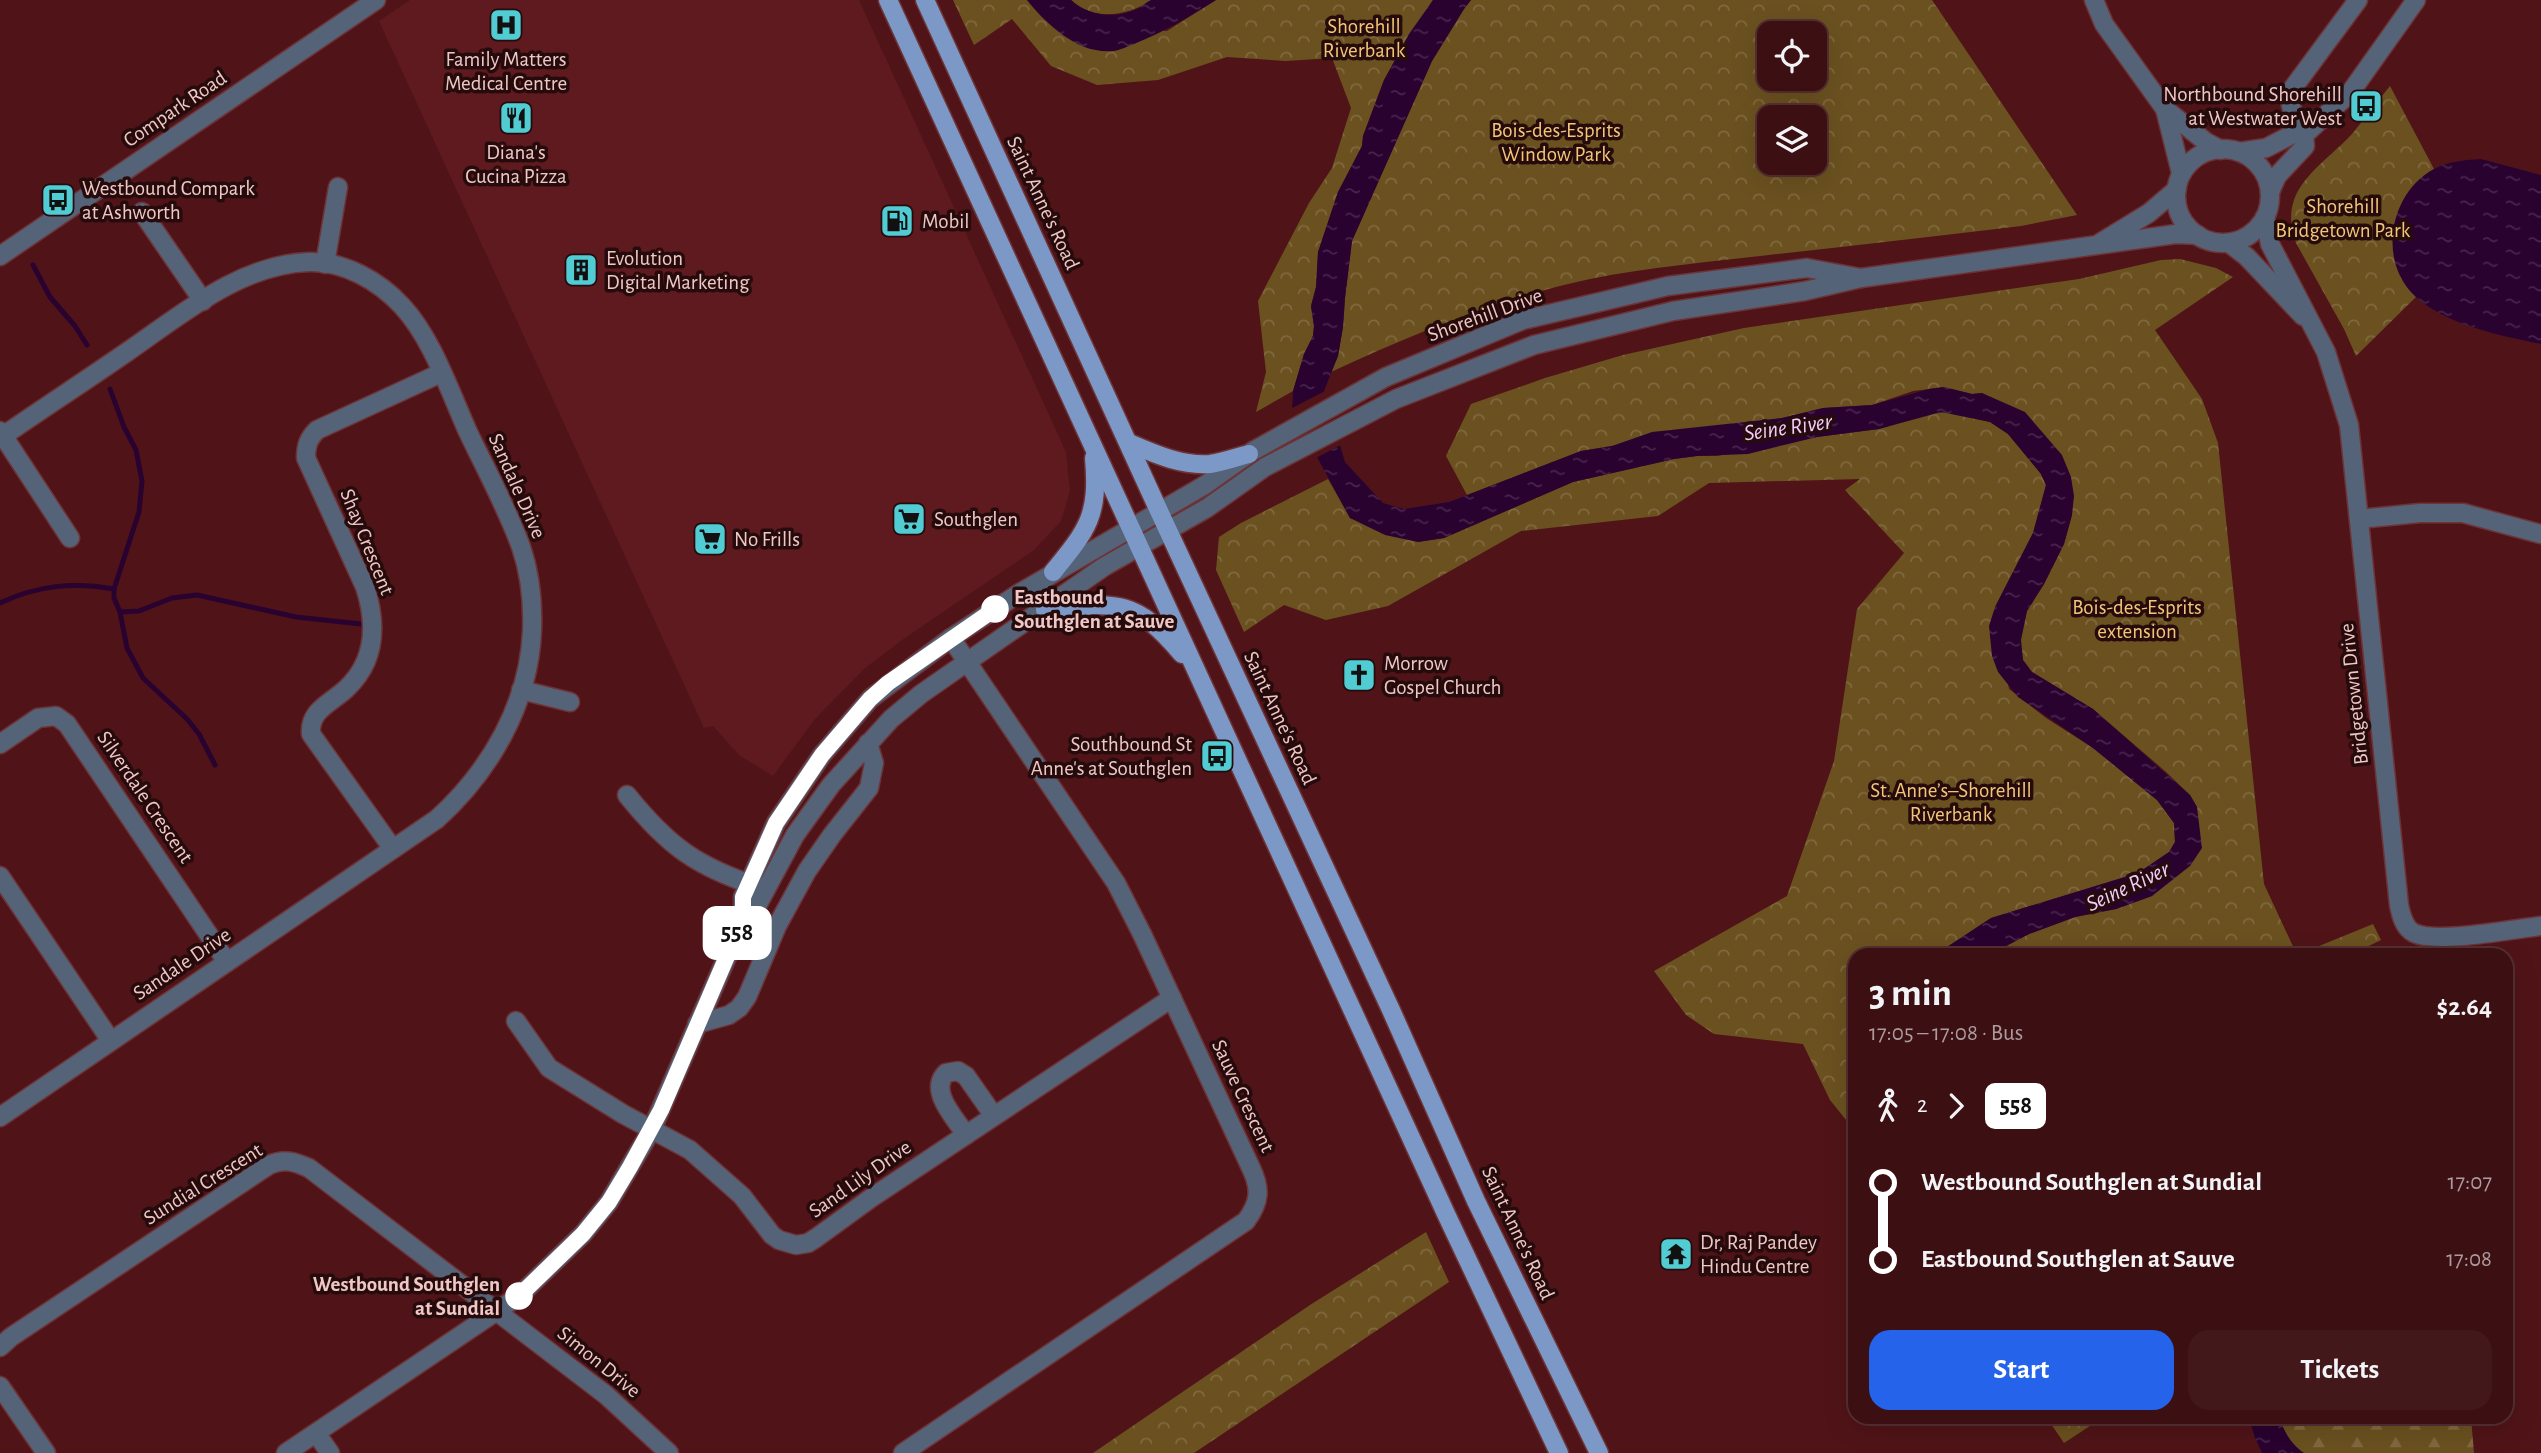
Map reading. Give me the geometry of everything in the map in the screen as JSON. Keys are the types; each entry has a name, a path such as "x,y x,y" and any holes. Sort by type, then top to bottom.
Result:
{"main road":[{"path":"888,0 1447,1216 1559,1453"},
{"name":"Saint Anne's Road","path":"925,0 1408,1045 1476,1201 1599,1453"},
{"path":"1129,443 1171,461 1211,464 1251,452"},
{"path":"1053,572 1090,522 1096,483 1093,444"},
{"path":"1045,610 1100,604 1128,608 1160,628 1198,673"}],"street":[{"name":"Compark Road","path":"0,256 376,0"},
{"path":"2094,0 2104,24 2165,109 2206,142 2221,150"},
{"path":"2270,192 2277,176 2305,146 2305,134 2288,103 2290,92 2358,0"},
{"path":"2179,181 2203,153 2266,148 2293,134 2305,134 2350,93 2416,0"},
{"path":"2165,109 2179,181 2176,206 2185,224 2197,236 2207,241 2229,243 2245,238 2257,229 2270,204 2270,192 2262,170 2239,152"},
{"name":"Shorehill Drive","path":"2097,244 2149,213 2179,181"},
{"path":"325,264 338,187"},
{"path":"142,212 203,301"},
{"name":"Bridgetown Drive","path":"2265,217 2270,244 2326,352 2347,412 2399,905 2403,921 2411,932 2430,938 2541,926"},
{"name":"Shorehill Drive","path":"757,886 824,795 868,743 921,694 968,664 1105,566 1207,508 1265,467 1396,399 1534,345 1673,311 1805,291 1861,278 2003,260 2097,244 2176,234 2197,236"},
{"name":"Bridgetown Drive","path":"2229,243 2247,257 2311,324"},
{"name":"Sandale Drive","path":"0,1117 437,819 460,799 494,751 521,690 530,650 532,622 531,596 522,549 441,373 404,307 387,291 351,270 325,264 297,263 271,268 239,280 1,435"},
{"name":"Shorehill Drive","path":"757,886 776,823 822,755 870,699 951,638 1053,572 1205,485 1251,452 1386,377 1523,320 1668,286 1807,268 1861,278"},
{"name":"Shay Crescent","path":"393,849 311,734 313,715 342,693 359,675 372,649 373,633 370,603 365,587 306,458 306,447 309,438 317,430 441,373"},
{"path":"1,435 70,538"},
{"path":"2359,519 2420,513 2463,513 2541,534"},
{"name":"Sauve Crescent","path":"903,1453 1246,1221 1255,1209 1259,1194 1256,1179 1128,905 1103,862 951,638"},
{"path":"521,690 570,702"},
{"name":"Silverdale Crescent","path":"0,744 38,718 56,716 67,724 227,962"},
{"path":"697,1024 729,1014 739,1008 747,997 777,926 807,871 825,843 869,788 874,763 868,743"},
{"path":"627,796 653,827 677,848 720,874 757,886"},
{"path":"0,876 111,1041"},
{"path":"286,1453 519,1296 583,1234 609,1202 652,1129 743,919 743,897 757,886"},
{"name":"Sand Lily Drive","path":"652,1129 690,1150 742,1196 772,1234 784,1242 796,1245 808,1243 1172,998"},
{"path":"516,1021 549,1068 652,1129"},
{"path":"966,1135 940,1094 939,1084 946,1073 962,1073 994,1116"},
{"name":"Sundial Crescent","path":"0,1347 11,1337 269,1165 285,1160 309,1168 497,1310"},
{"name":"Simon Drive","path":"497,1310 606,1395 669,1453"},
{"path":"0,1386 46,1453"},
{"path":"316,1433 330,1453"}],"shaded area":[{"path":"410,0 859,0 1066,452 1070,491 1061,521 1034,550 864,669 815,719 773,776 739,755 713,726 704,728 379,21"}],"green space":[{"name":"Shorehill Riverbank","path":"953,0 1027,0 1042,17 1167,31 1216,0 1433,0 1384,80 1363,136 1362,146 1338,192 1318,252 1316,287 1311,306 1313,336 1304,354 1293,391 1256,412 1266,372 1258,301 1309,203 1332,168 1351,108 1332,58 1286,61 1227,57 1158,80 1097,85 1051,66 1012,19 974,45"},
{"path":"1071,0 1152,0 1121,13 1100,14 1090,12"},
{"name":"Bois-des-Esprits Window Park","path":"1471,0 1932,0 2077,215 2021,226 1679,265 1590,279 1491,306 1331,372 1338,356 1343,327 1352,241 1432,61"},
{"name":"Shorehill Bridgetown Park","path":"2390,86 2434,169 2419,180 2404,282 2416,297 2356,356 2296,243 2292,211 2294,200 2304,182 2352,134"},
{"name":"Bois-des-Esprits extension","path":"2180,259 2216,268 2233,277 2155,330 2202,399 2218,443 2264,884 2294,948 2002,948 2029,934 2075,917 2116,909 2152,896 2197,807 2190,795 2165,771 2093,709 2032,672 2023,660 2020,640 2027,611 2064,544 2072,515 1982,393 1972,394 1944,387 1913,391 1872,405 1823,408 1782,418 1581,451 1467,495 1446,456 1471,404 1623,355 1744,328 2079,279 2161,260"},
{"name":"St. Anne’s–Shorehill Riverbank","path":"1951,412 1990,422 2008,434 2041,474 2046,485 2033,533 1995,607 2009,689 2046,718 2093,748 2157,800 2174,823 2175,842 2169,852 2138,873 1991,918 1946,948 1848,948 1848,1122 1830,1100 1803,1044 1714,1034 1686,1015 1654,971 1787,896 1834,761 1857,609 1904,553 1845,490 1860,479 1709,483 1658,516 1521,531 1388,606 1326,620 1284,605 1244,632 1216,570 1219,537 1328,479 1350,518 1418,542 1444,538 1573,482 1674,459 1717,456 1817,437 1879,429 1931,413"},
{"name":"Bois-des-Esprits extension","path":"2373,924 2381,940 2364,948 2314,948"},
{"path":"1426,1232 1449,1282 1194,1453 1093,1453 1310,1305"},
{"path":"2051,1424 2093,1424 2064,1443"},
{"path":"2282,1424 2472,1424 2474,1453 2304,1453"}],"water":[{"path":"1027,0 1071,0 1094,13 1111,15 1129,12 1151,0 1216,0 1134,44 1114,51 1101,51 1076,43 1065,36 1044,19"},
{"name":"Seine River","path":"1433,0 1471,0 1432,61 1352,241 1338,356 1324,391 1345,462 1383,503 1404,509 1449,502 1581,451 1612,446 1652,432 1782,418 1823,408 1872,405 1929,389 1944,387 1972,394 1982,393 2025,412 2062,455 2071,477 2074,496 2064,544 2027,611 2021,640 2023,660 2032,672 2093,709 2190,795 2197,807 2202,848 2190,866 2152,896 2116,909 2075,917 2029,934 2002,948 1946,948 1991,918 2138,873 2169,852 2175,842 2174,823 2157,800 2093,748 2018,697 1998,672 1992,656 1989,626 1995,607 2033,533 2046,485 2041,474 2008,434 1990,422 1941,412 1879,429 1817,437 1748,454 1674,459 1573,482 1444,538 1418,542 1385,535 1350,518 1292,411 1293,391 1304,354 1313,336 1311,306 1316,287 1318,252 1338,192 1362,146 1363,136 1384,80 1409,34"},
{"path":"2481,159 2541,175 2541,344 2475,328 2443,315 2416,297 2396,266 2394,229 2398,211 2407,194 2419,180 2440,166"},
{"path":"2251,1424 2282,1424 2289,1437 2304,1453 2262,1453"}],"pier":[{"path":"1327,390 1343,444 1314,459 1288,410"}],"waterway":[{"path":"33,265 50,297 87,345"},
{"path":"110,389 136,450 142,481 139,512 114,589 127,648 143,678 187,719 199,734 215,765"},
{"path":"0,603 28,592 56,587 114,589"},
{"path":"120,612 139,611 172,598 197,595 296,617 361,624"}],"bus line":[{"name":"558","path":"519,1296 583,1234 609,1202 652,1129 743,919 743,897 776,823 822,755 870,699 888,683 995,609"}],"place":[{"name":"Family Matters Medical Centre","path":"506,25"},
{"name":"Northbound Shorehill at Westwater West","path":"2366,106"},
{"name":"Diana's Cucina Pizza","path":"516,118"},
{"name":"Westbound Compark at Ashworth","path":"58,200"},
{"name":"Mobil","path":"897,221"},
{"name":"Evolution Digital Marketing","path":"581,270"},
{"name":"Southglen","path":"909,519"},
{"name":"No Frills","path":"710,539"},
{"name":"Eastbound Southglen at Sauve","path":"995,609"},
{"name":"Morrow Gospel Church","path":"1359,675"},
{"name":"Southbound St Anne's at Southglen","path":"1217,756"},
{"name":"Dr, Raj Pandey Hindu Centre","path":"1676,1254"},
{"name":"Westbound Southglen at Sundial","path":"519,1296"}]}
